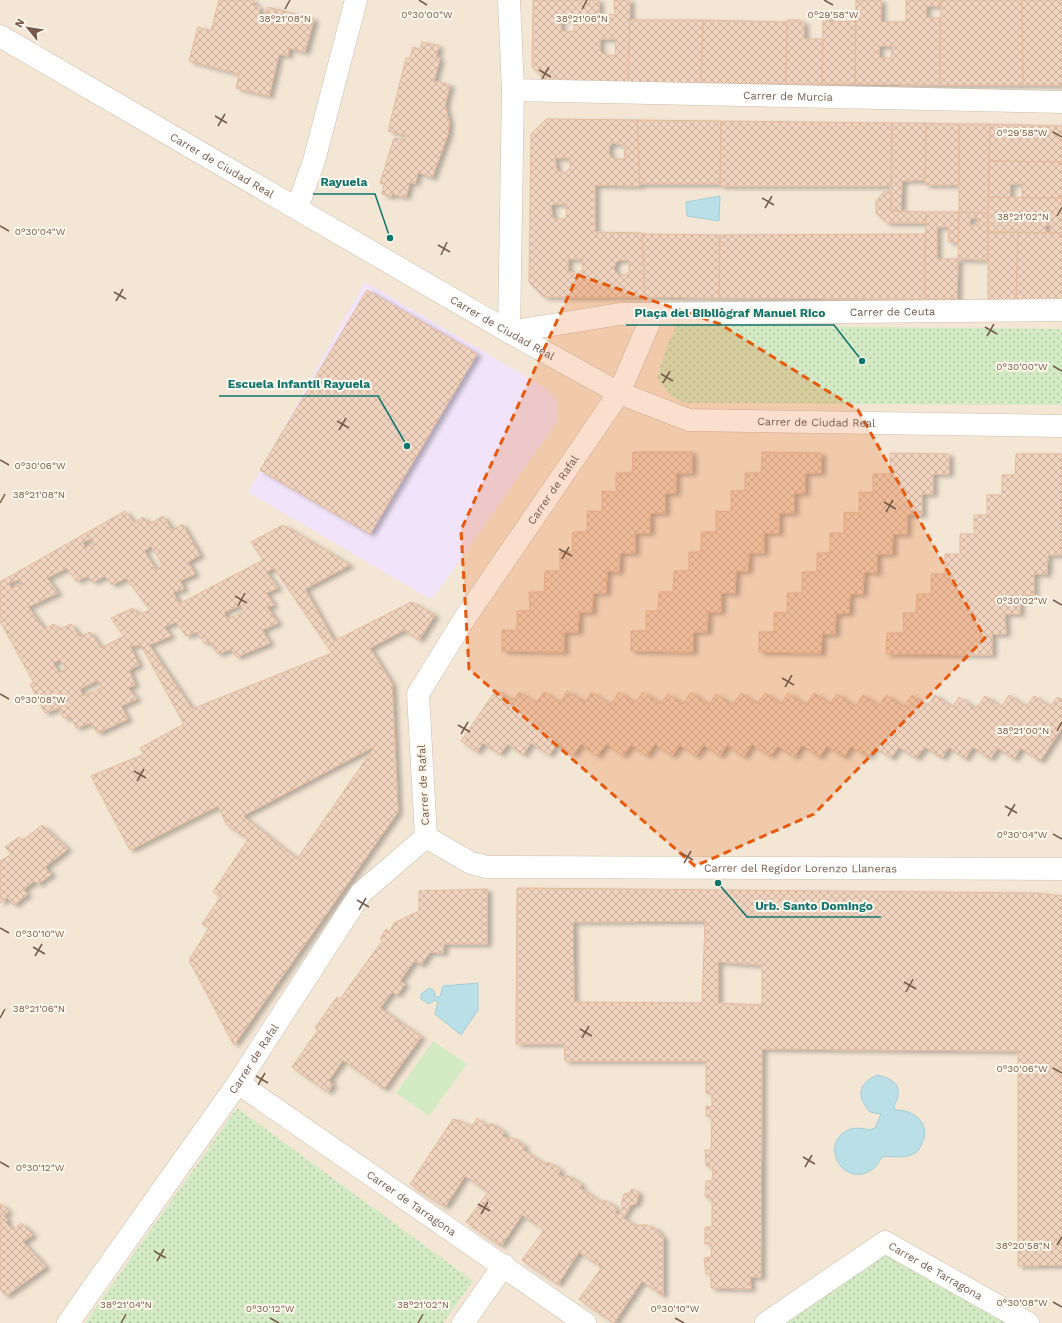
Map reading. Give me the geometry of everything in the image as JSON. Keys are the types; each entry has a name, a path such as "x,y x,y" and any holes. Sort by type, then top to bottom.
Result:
{"street":[{"path":"296,208 314,161 356,0"},
{"path":"509,0 513,90 509,332"},
{"name":"Carrer de Ciudad Real","path":"0,36 509,332 619,393 689,420 1062,426"},
{"name":"Carrer de Murcia","path":"513,90 1062,102"},
{"name":"Carrer de Ceuta","path":"509,332 620,314 1062,310"},
{"name":"Carrer de Rafal","path":"68,1323 238,1083 361,893 426,836 418,694 468,615 619,393 653,314"},
{"name":"Carrer del Regidor Lorenzo Llaneras","path":"426,836 471,863 487,867 1062,869"},
{"name":"Carrer de Tarragona","path":"238,1083 504,1265 585,1323"},
{"name":"Carrer de Tarragona","path":"766,1323 885,1242 1028,1323"},
{"path":"463,1323 504,1265"}],"highlighted area":[{"path":"578,275 720,324 858,410 985,638 814,814 695,866 469,669 461,530"}],"shaded area":[{"path":"0,0 1062,0 1062,1323 0,1323"},
{"path":"365,282 549,390 558,403 557,422 433,598 428,598 248,492"}],"green space":[{"path":"677,325 1062,329 1062,405 686,403 669,393 662,386 657,377 667,346"},
{"path":"433,1041 467,1064 429,1116 396,1093"},
{"path":"237,1108 473,1281 443,1323 85,1323"},
{"path":"885,1242 1028,1323 766,1323"}],"water":[{"path":"720,196 719,221 687,216 686,202"},
{"path":"478,983 478,1010 461,1035 435,1014 438,1002 435,1000 429,1004 421,999 421,994 429,988 433,990 436,997 440,997 443,986"},
{"path":"877,1075 889,1079 896,1085 898,1094 894,1106 895,1110 908,1112 919,1119 925,1130 924,1136 918,1151 915,1153 903,1157 882,1157 873,1169 862,1174 853,1174 844,1170 838,1163 835,1154 835,1145 839,1137 848,1130 859,1128 869,1130 875,1128 881,1114 870,1112 863,1101 861,1091 866,1082"}],"building":[{"path":"219,0 254,0 253,5 260,7 258,19 264,21 268,7 314,19 305,52 289,48 288,56 279,54 269,96 236,88 239,74 189,61 198,27 211,31"},
{"path":"533,0 599,0 599,14 615,15 614,0 630,0 628,83 548,82 532,67","holes":["561,19 574,19 574,32 561,31","600,39 616,39 615,56 605,55 600,51"]},
{"path":"856,0 881,0 881,22 906,22 906,0 941,0 941,6 926,6 926,18 940,18 940,85 855,84","holes":["879,46 892,46 891,58 879,58"]},
{"path":"941,0 1022,0 1023,85 940,85"},
{"path":"1022,0 1062,0 1062,85 1023,85"},
{"path":"823,16 829,17 829,22 856,21 855,84 822,84"},
{"path":"630,20 703,20 701,83 628,83"},
{"path":"703,20 787,22 786,84 701,83"},
{"path":"787,20 800,20 801,23 804,22 804,39 823,39 822,84 786,84"},
{"path":"422,42 439,46 436,57 440,58 434,81 450,85 445,105 449,122 448,134 432,178 418,172 415,184 410,182 406,197 392,194 391,197 382,194 384,184 380,183 394,138 403,140 405,135 388,131 406,58 410,58 413,47 420,49"},
{"path":"546,119 637,120 640,186 595,185 595,232 642,233 645,297 544,297 529,282 531,134","holes":["612,143 620,144 625,148 624,159 613,159 609,154 609,147","555,158 570,158 570,168 565,173 557,171","553,204 567,204 566,219 553,219 551,207","568,259 583,259 582,270 577,274 568,270","619,260 629,260 629,271 626,275 618,275 614,270 615,263"]},
{"path":"637,120 721,121 720,184 640,184"},
{"path":"721,121 892,123 891,186 720,186"},
{"path":"892,123 926,123 925,180 902,181 901,211 891,211"},
{"path":"926,123 959,124 959,185 925,185"},
{"path":"959,124 990,124 988,213 959,212"},
{"path":"990,124 1062,126 1062,162 989,161"},
{"path":"989,161 1062,162 1062,198 1022,198 1022,184 1010,184 1010,198 989,197"},
{"path":"885,191 891,192 891,211 926,212 925,223 887,223 876,213 876,201"},
{"path":"989,197 1062,198 1062,233 1051,233 1051,225 1045,225 1046,233 988,232"},
{"path":"926,212 959,212 958,242 948,242 949,227 937,227 937,259 958,259 957,299 925,299"},
{"path":"959,212 988,213 988,260 958,259","holes":["970,218 978,218 979,225 970,225"]},
{"path":"988,232 1018,232 1016,300 988,300"},
{"path":"1018,232 1062,233 1062,300 1016,300"},
{"path":"642,234 720,235 719,298 645,297"},
{"path":"925,234 925,299 719,298 720,235"},
{"path":"367,290 477,354 370,534 260,470"},
{"path":"633,452 692,452 692,473 676,473 676,493 665,493 665,513 650,513 650,533 635,533 635,553 620,553 619,572 607,571 606,593 593,593 592,612 579,612 578,632 564,632 564,652 502,651 502,630 517,631 517,611 530,611 529,592 544,592 545,571 560,571 560,552 572,552 573,532 587,532 587,511 602,512 602,491 616,492 616,473 632,473"},
{"path":"762,452 821,453 821,473 805,473 805,493 794,493 794,513 779,513 779,533 764,533 764,553 749,553 748,571 736,571 735,593 721,593 721,612 708,612 707,632 693,632 693,652 631,651 631,631 646,631 646,611 658,611 659,592 673,592 674,571 689,571 689,552 701,552 701,532 716,532 716,511 731,512 731,491 745,491 745,473 761,473"},
{"path":"890,453 949,454 949,474 933,474 933,494 922,494 922,515 907,514 907,534 893,534 892,554 877,554 877,573 864,572 863,594 850,594 849,613 836,614 835,634 822,634 821,653 759,652 759,632 774,632 774,612 787,613 787,593 802,593 802,572 817,572 817,553 830,553 830,533 844,533 844,512 859,513 859,492 873,493 873,474 890,474"},
{"path":"1016,454 1062,454 1061,555 1048,555 1047,574 1034,574 1034,595 1020,595 1020,614 1005,614 1006,634 992,634 992,655 886,654 887,633 904,633 903,613 916,613 917,594 931,594 931,574 945,574 945,554 960,554 960,534 974,534 974,515 987,515 987,495 1002,495 1002,475 1015,475"},
{"path":"125,511 134,523 143,517 149,524 163,516 172,530 182,524 200,555 188,562 195,574 180,581 184,589 173,592 179,604 263,560 251,542 283,525 350,565 305,589 334,641 411,602 435,615 419,640 404,630 370,648 392,684 398,812 234,1045 189,960 209,928 202,924 221,896 213,892 248,839 227,825 218,806 130,850 91,776 144,754 140,748 184,724 141,645 130,646 139,665 129,670 135,685 128,688 137,699 121,706 128,719 98,733 90,723 76,728 71,717 64,718 59,708 45,713 30,684 34,683 0,621 0,582","holes":["92,538 95,544 85,548 83,542","151,546 163,565 156,570 144,551","67,568 76,581 88,576 93,582 105,576 112,585 126,578 150,610 138,615 133,608 111,618 124,636 101,648 90,632 80,637 71,624 58,630 54,624 44,629 28,607 58,593 47,578","274,568 332,653 192,709 149,645 171,636 164,627 176,622 186,636 197,632 204,643 209,641 218,654 231,649 237,657 270,643 262,630 278,623 267,607 274,605 266,593 278,588 266,572","20,579 22,584 11,589 9,583","241,605 244,612 227,619 224,612","60,659 66,669 59,673 53,663","98,680 101,688 83,696 80,689","375,746 297,859 243,816"]},
{"path":"496,690 513,701 519,692 536,703 544,692 560,703 567,691 585,703 592,692 610,705 619,692 635,703 643,692 660,704 668,694 683,704 691,692 709,705 716,694 732,705 741,693 757,704 765,693 781,704 788,693 806,705 814,693 830,704 837,694 855,707 863,695 879,706 886,695 903,707 912,695 927,706 935,695 952,707 959,697 976,709 985,696 1001,707 1009,695 1026,707 1034,696 1050,707 1057,697 1062,700 1062,728 1040,761 1021,748 1014,759 998,748 990,759 973,747 965,759 949,747 942,758 925,747 916,758 899,747 891,758 875,747 868,757 851,746 844,757 827,746 819,757 802,745 794,757 778,746 770,756 752,744 744,757 727,745 720,756 704,745 696,756 680,745 672,756 655,744 647,756 631,745 623,756 606,744 597,756 581,744 573,755 557,744 549,755 531,743 523,755 508,744 500,754 483,743 477,752 461,741"},
{"path":"42,825 68,849 45,867 52,874 38,884 34,881 23,890 28,894 14,905 7,898 0,903 0,861 12,854 5,847 19,837 23,840"},
{"path":"517,888 1039,893 1062,896 1062,1265 1018,1266 1018,1051 762,1049 761,1277 750,1277 751,1289 711,1288 711,1274 706,1274 704,1258 711,1257 712,1244 705,1244 705,1227 712,1227 712,1198 705,1197 706,1181 712,1181 713,1167 706,1166 705,1150 711,1150 712,1117 706,1116 706,1106 712,1107 712,1094 706,1093 706,1061 565,1061 564,1044 516,1044","holes":["705,921 702,1003 574,1002 573,922","718,962 762,965 762,1005 718,1003"]},
{"path":"487,889 487,944 444,944 443,953 430,952 421,965 414,961 400,981 405,984 397,995 392,992 380,1008 421,1037 384,1089 343,1060 329,1080 333,1084 328,1092 292,1067 318,1030 315,1028 337,997 340,999 382,941 380,939 386,929 389,932 394,923 419,911 419,891"},
{"path":"477,1118 488,1127 491,1123 504,1132 502,1136 509,1140 511,1137 525,1146 523,1150 546,1165 548,1162 561,1170 558,1175 565,1178 567,1175 581,1184 580,1188 602,1203 605,1200 617,1209 615,1213 619,1215 623,1207 621,1204 624,1194 629,1193 632,1189 636,1191 639,1194 636,1204 631,1205 623,1218 634,1225 646,1225 656,1229 663,1237 663,1296 642,1281 614,1323 579,1299 602,1267 579,1252 558,1284 522,1260 544,1230 522,1215 501,1246 466,1222 488,1192 465,1176 445,1207 410,1184 453,1119 463,1122 471,1128"},
{"path":"0,1203 9,1212 3,1215 8,1220 5,1222 13,1230 21,1223 33,1235 23,1242 46,1267 6,1296 0,1289"}],"place":[{"name":"Rayuela","path":"390,238"},
{"name":"Plaça del Bibliògraf Manuel Rico","path":"862,361"},
{"name":"Escuela Infantil Rayuela","path":"407,446"},
{"name":"Urb. Santo Domingo","path":"718,883"}]}
